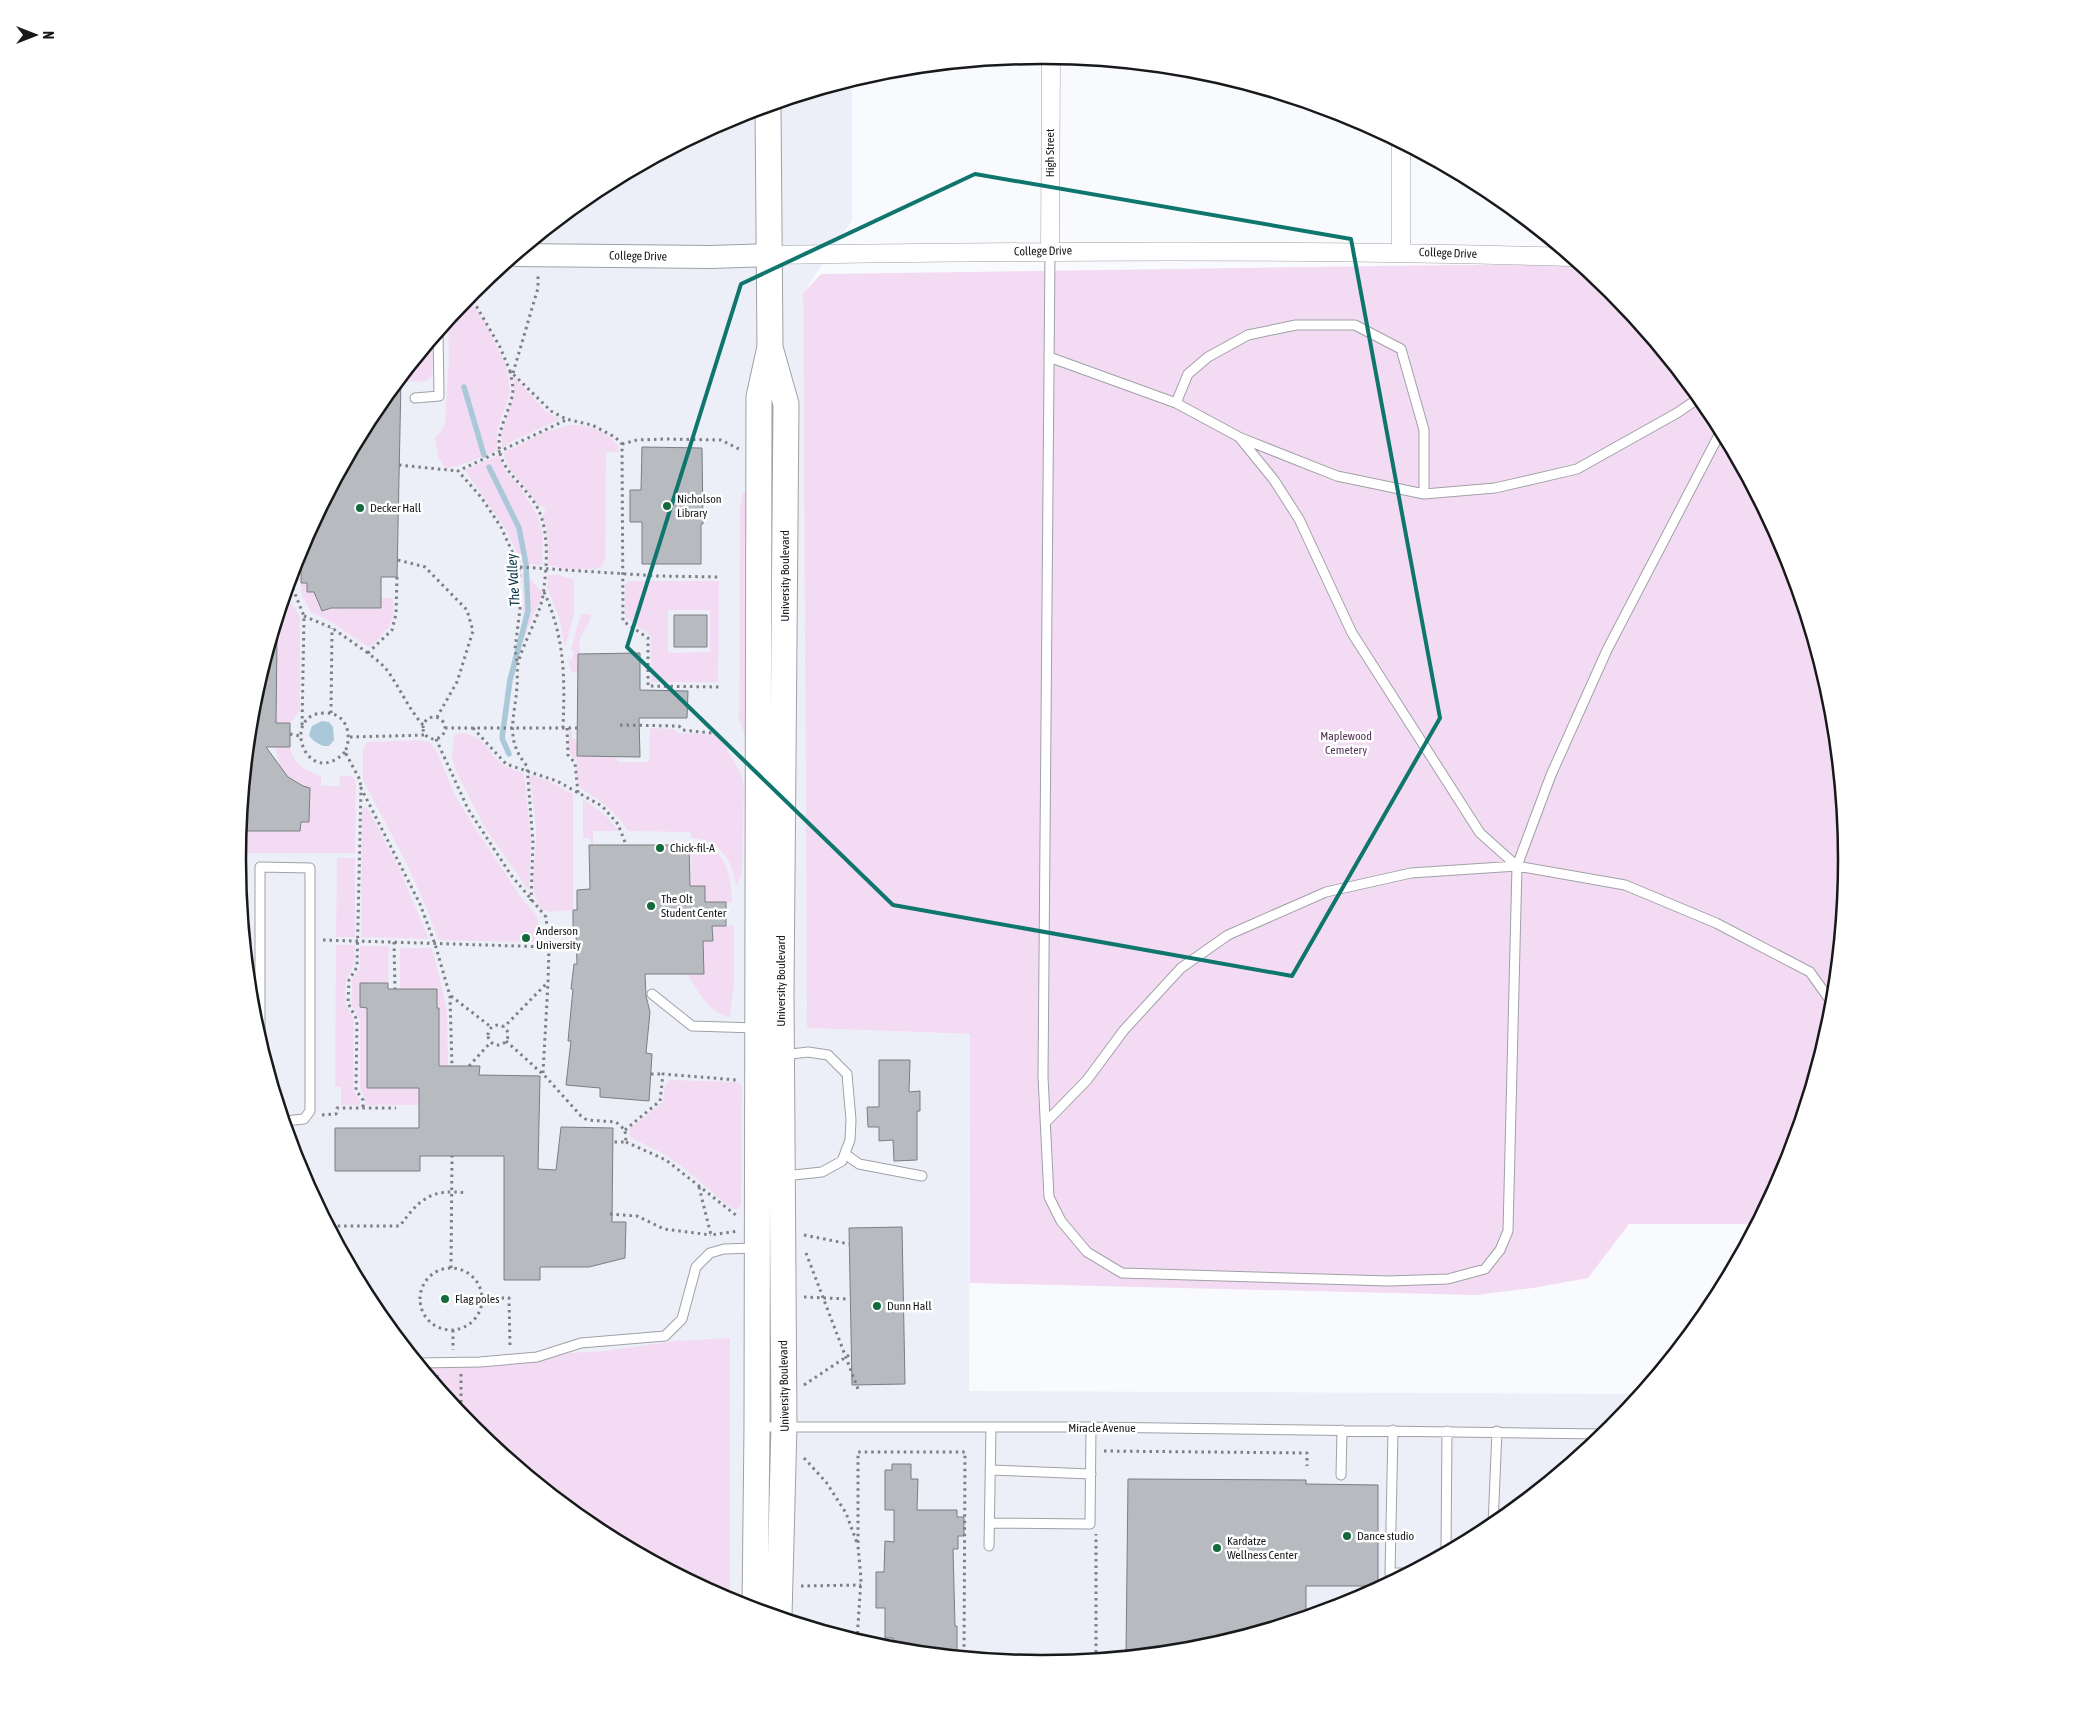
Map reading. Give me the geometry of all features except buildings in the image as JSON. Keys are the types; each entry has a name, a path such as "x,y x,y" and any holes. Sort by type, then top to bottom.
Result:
{"main road":[{"name":"University Boulevard","path":"768,113 770,347 759,397 751,460 758,1028 770,1056 781,1176 784,1426 779,1610"},
{"name":"University Boulevard","path":"754,1601 758,1427 751,1239 770,1056 786,468 786,404 770,347"}],"street":[{"name":"High Street","path":"1050,250 1051,64"},
{"path":"1401,150 1401,252"},
{"name":"College Drive","path":"526,254 711,257 1050,250 1401,252 1562,257"},
{"path":"751,460 786,468"}],"lane":[{"path":"1050,250 1043,1077 1050,1197 1061,1221 1088,1252 1122,1273 1389,1281 1448,1279 1485,1269 1500,1250 1508,1231 1517,866 1551,775 1607,650 1717,439"},
{"path":"1176,403 1188,374 1208,357 1248,335 1296,325 1355,325 1401,349 1424,430 1424,494"},
{"path":"415,398 438,396 438,342"},
{"path":"1049,356 1176,403 1239,437 1337,476 1424,494 1495,488 1578,469 1693,402"},
{"path":"1239,437 1274,480 1299,519 1352,633 1480,833 1517,866"},
{"path":"1046,1122 1087,1080 1124,1030 1181,968 1228,935 1326,892 1411,873 1517,866 1625,885 1716,923 1810,972 1826,994"},
{"path":"260,1003 260,867 310,868 310,1111 304,1119 290,1120"},
{"path":"652,994 692,1026 758,1028"},
{"path":"770,1056 808,1052 828,1056 848,1074 851,1120 850,1140 842,1162 822,1172 781,1176"},
{"path":"845,1154 859,1164 922,1176"},
{"path":"427,1363 537,1357 581,1343 665,1336 682,1319 696,1267 710,1253 751,1239"},
{"name":"Miracle Avenue","path":"758,1427 1393,1430 1593,1434"},
{"path":"989,1546 991,1427"},
{"path":"990,1523 1090,1524 1091,1428"},
{"path":"1341,1475 1342,1430"},
{"path":"1393,1430 1390,1573 1394,1573"},
{"path":"1446,1545 1447,1431"},
{"path":"1493,1514 1497,1431"},
{"path":"990,1470 1091,1474"}],"path":[{"path":"517,662 541,604 544,591 545,543 543,523 538,509 507,470 500,452 500,432 513,390 512,372 538,288 538,272"},
{"path":"474,302 512,372 551,411 566,419 592,425 615,437 622,444 622,621 648,638 648,686 721,687"},
{"path":"399,465 458,470 500,452 566,419"},
{"path":"622,444 637,440 666,438 721,440 751,460"},
{"path":"458,470 481,497 501,527 519,567 520,609 515,649 517,686 512,728 513,742 519,756 527,766 533,843 531,901"},
{"path":"398,560 425,567 467,610 474,631 457,682 437,717"},
{"path":"519,567 622,574 721,577"},
{"path":"368,653 392,630 396,614 397,577"},
{"path":"293,591 304,616 301,744 305,752 318,762 333,761 346,752 350,737 344,722 339,717 331,713 314,715 302,727"},
{"path":"544,591 554,613 562,646 565,679 565,728 568,755 575,763 578,793"},
{"path":"304,616 332,628 385,667 414,715 424,726 426,735"},
{"path":"331,713 332,628"},
{"path":"424,726 427,719 437,717 443,721 445,728 443,735 436,739"},
{"path":"620,725 679,726 682,730 721,734"},
{"path":"445,728 577,728"},
{"path":"472,728 506,764 526,769 557,781 602,806 618,824 626,845"},
{"path":"290,734 300,736"},
{"path":"350,737 426,735 436,739 468,809 511,875 546,917 549,947 543,1074"},
{"path":"346,752 360,780 361,788 359,941 357,967 349,980 348,1003 357,1020 356,1090 363,1100 363,1107"},
{"path":"361,788 420,904 435,944 450,996 452,1066"},
{"path":"310,940 549,947"},
{"path":"394,942 395,989"},
{"path":"504,1026 548,982"},
{"path":"450,996 491,1027"},
{"path":"491,1042 488,1033 491,1027 497,1025 504,1026"},
{"path":"491,1042 500,1045 506,1041 508,1035 504,1026"},
{"path":"506,1041 543,1074 581,1116 587,1120 616,1122 625,1130 626,1142"},
{"path":"469,1066 491,1042"},
{"path":"651,1074 743,1081"},
{"path":"625,1130 660,1101 663,1074"},
{"path":"320,1117 320,1115 336,1114 337,1108 396,1108"},
{"path":"613,1142 626,1142 666,1160 743,1221"},
{"path":"451,1268 452,1156"},
{"path":"699,1187 711,1235"},
{"path":"336,1226 400,1226 411,1210 424,1199 438,1193 452,1191 466,1193"},
{"path":"610,1214 637,1216 664,1229 751,1239"},
{"path":"798,1234 849,1244"},
{"path":"805,1252 848,1356 858,1389"},
{"path":"451,1268 462,1270 471,1275 478,1283 482,1298 479,1314 472,1322 464,1328 453,1330 442,1329 433,1325 425,1317 421,1308 420,1297 422,1287 427,1279 434,1273 451,1268"},
{"path":"800,1297 848,1299"},
{"path":"482,1298 509,1298 510,1348"},
{"path":"453,1330 461,1402"},
{"path":"797,1389 848,1356"},
{"path":"1096,1451 1307,1453 1307,1466"},
{"path":"858,1633 861,1585 858,1546 858,1452 965,1452 964,1651"},
{"path":"800,1453 826,1482 846,1513 858,1546"},
{"path":"1096,1530 1096,1654"},
{"path":"780,1587 861,1585"}],"highlighted area":[{"path":"975,174 1351,239 1440,718 1292,976 893,905 627,647 741,284"}],"shaded area":[{"name":"Anderson University","path":"852,87 852,220 803,293 807,1028 970,1034 969,1391 1631,1394 1605,1422 1567,1458 1526,1491 1440,1549 1347,1595 1298,1613 1248,1628 1197,1640 1094,1654 990,1654 887,1640 836,1628 786,1613 737,1595 644,1549 558,1491 517,1458 479,1422 411,1344 380,1302 328,1211 288,1115 273,1065 262,1015 253,963 248,912 246,860 248,807 253,756 273,654 288,604 328,508 380,417 444,335 479,297 517,261 600,198 644,170 737,124 786,106"}],"green space":[{"name":"Maplewood Cemetery","path":"1571,265 1605,297 1673,375 1704,417 1756,508 1796,604 1811,654 1831,756 1836,807 1838,860 1836,912 1831,963 1822,1015 1811,1065 1796,1115 1777,1164 1749,1224 1629,1224 1588,1278 1533,1288 1476,1295 970,1283 970,1034 807,1028 803,293 821,274"},
{"path":"473,304 485,322 506,366 510,393 497,431 497,450 463,464 445,468 438,457 435,437 445,424 449,360 448,330"},
{"path":"433,349 432,376 426,381 406,382"},
{"path":"514,376 545,411 560,419 502,448 502,432 514,394"},
{"path":"570,425 591,427 610,437 619,447 619,452 606,452 605,560 600,568 596,569 567,569 548,565 547,531 542,516 545,514 545,508 538,505 509,468 503,453 544,432"},
{"path":"499,455 505,470 522,490 538,516 543,535 542,565 522,563 505,528 465,470"},
{"path":"749,486 746,737 739,720 740,509 742,495"},
{"path":"521,572 525,573 541,591 542,595 520,647 524,602"},
{"path":"548,575 559,575 574,580 574,614 565,648 559,617 547,588"},
{"path":"628,581 719,581 718,682 651,682 651,636 625,617 625,584","holes":["668,610 710,610 710,652 668,653"]},
{"path":"301,583 307,583 307,592 316,592 317,603 323,611 331,608 380,609 381,598 393,598 393,617 390,626 373,645 368,647 331,622 311,612 301,593"},
{"path":"289,602 300,617 300,710 290,723 276,723 277,641"},
{"path":"581,614 591,614 590,621 580,638 578,672 572,672 567,657 571,661 574,652 571,649"},
{"path":"650,728 675,729 677,733 719,735 742,776 744,786 742,874 736,886 732,868 717,847 701,839 691,838 690,832 628,831 607,806 580,788 576,772 577,760 569,751 569,731 572,731 572,739 577,739 577,756 616,757 618,762 649,762"},
{"path":"463,733 481,741 504,766 524,773 531,839 529,891 485,828 457,773 452,758 454,735"},
{"path":"417,740 429,742 435,748 455,795 470,820 520,896 537,916 539,926 535,935 536,942 438,940 407,864 363,780 363,751 367,742"},
{"path":"276,747 290,747 294,758 301,766 321,776 321,786 339,786 340,776 351,776 356,781 355,853 246,853 247,831 300,831 301,822 309,822 310,788 296,782 286,774 277,755"},
{"path":"528,774 547,780 573,794 573,910 550,912 540,909 536,900 533,874 536,824"},
{"path":"583,799 606,816 619,831 593,831 593,845 591,845 590,838 583,838"},
{"path":"367,807 399,868 429,939 361,937 362,813 363,808"},
{"path":"691,842 712,848 724,862 728,871 732,903 705,902 690,886"},
{"path":"337,858 355,858 355,937 336,937"},
{"path":"734,925 734,983 730,1017 722,1015 704,1000 687,974 704,973 703,941 713,941 712,926"},
{"path":"336,945 355,945 354,965 346,980 345,1003 354,1020 353,1090 360,1101 360,1105 341,1105 341,1087 335,1087"},
{"path":"360,946 389,946 388,983 361,983 367,1008 367,1087 419,1088 419,1105 365,1105 365,1098 360,1088 360,1020 351,1003 352,980 360,968"},
{"path":"400,948 432,948 447,1011 448,1066 439,1066 439,1008 437,1008 437,989 400,989"},
{"path":"670,1080 737,1082 742,1085 741,1205 738,1209 732,1209 680,1165 660,1152 630,1137 629,1129 663,1102 665,1086"},
{"path":"730,1338 730,1592 644,1549 558,1491 517,1458 479,1422 426,1362 604,1351 676,1341"}],"water":[{"path":"322,721 329,722 333,727 334,740 329,746 319,744 309,735 312,726"}],"waterway":[{"name":"The Valley","path":"464,387 484,455"},
{"name":"The Valley","path":"489,467 519,528 526,564 528,611 510,680 502,738 509,754"}],"place":[{"name":"Nicholson Library","path":"667,506"},
{"name":"Decker Hall","path":"360,508"},
{"name":"Chick-fil-A","path":"660,848"},
{"name":"The Olt Student Center","path":"651,906"},
{"name":"Anderson University","path":"526,938"},
{"name":"Flag poles","path":"445,1299"},
{"name":"Dunn Hall","path":"877,1306"},
{"name":"Dance studio","path":"1347,1536"},
{"name":"Kardatze Wellness Center","path":"1217,1548"}]}
